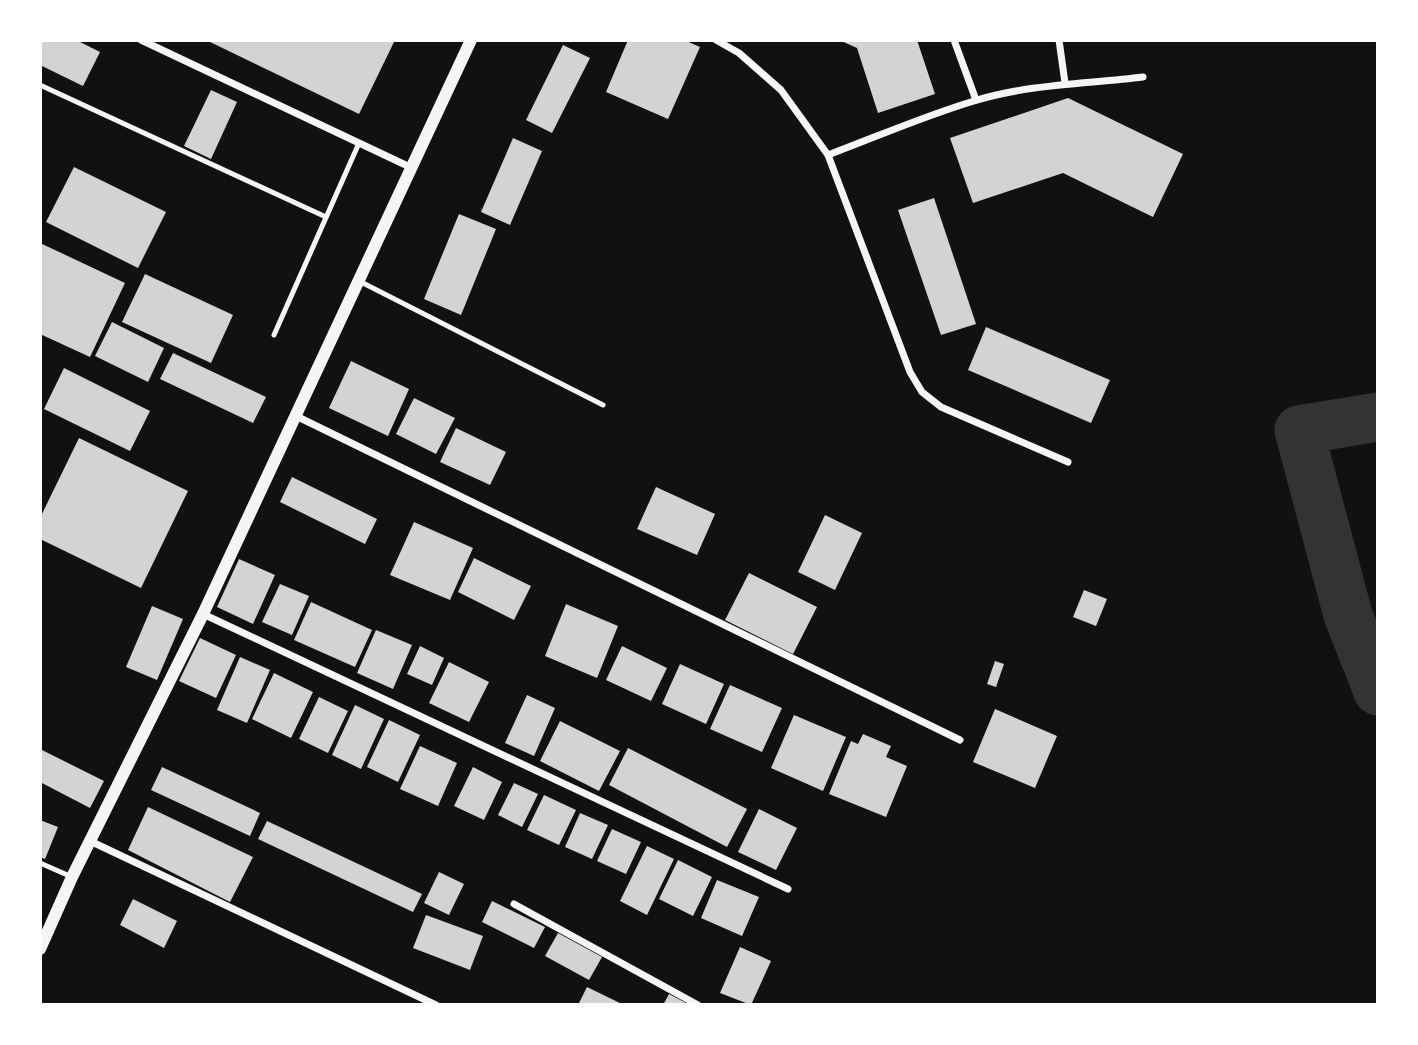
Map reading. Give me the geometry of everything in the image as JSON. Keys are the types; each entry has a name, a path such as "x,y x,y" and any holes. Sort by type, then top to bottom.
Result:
{"street":[{"path":"141,40 412,168"},
{"path":"40,949 72,877 204,614 471,40"},
{"path":"716,40 739,53 781,90 828,155 910,372 922,392 941,407 1068,462"},
{"path":"954,40 975,100"},
{"path":"1059,40 1065,83"},
{"path":"828,155 975,100 1065,83 1089,84 1143,77"},
{"path":"296,416 961,740"},
{"path":"204,614 788,890"},
{"path":"90,841 436,1005"},
{"path":"514,904 698,1005"}],"lane":[{"path":"40,85 326,217"},
{"path":"274,335 359,143"},
{"path":"359,281 603,405"},
{"path":"40,863 72,877"}],"building":[{"path":"40,40 76,40 100,52 83,86 40,65"},
{"path":"206,40 395,40 359,114"},
{"path":"628,40 684,40 700,47 668,119 606,92"},
{"path":"839,40 917,40 935,94 878,113 857,48"},
{"path":"563,45 590,58 552,133 526,120"},
{"path":"211,90 237,102 211,159 184,146"},
{"path":"1068,98 1183,154 1153,217 1063,173 973,203 950,138"},
{"path":"513,138 542,151 510,225 481,212"},
{"path":"74,167 166,212 138,268 46,222"},
{"path":"934,198 976,324 941,335 898,210"},
{"path":"459,214 496,229 461,315 424,299"},
{"path":"40,243 125,283 90,357 40,334"},
{"path":"145,274 233,315 211,363 122,322"},
{"path":"112,322 164,348 148,382 95,356"},
{"path":"986,327 1110,380 1091,423 968,370"},
{"path":"173,353 266,397 253,423 160,379"},
{"path":"351,361 409,389 388,436 329,408"},
{"path":"64,368 150,411 130,451 44,409"},
{"path":"414,398 455,418 436,454 396,434"},
{"path":"456,428 506,452 490,485 440,462"},
{"path":"79,438 188,491 141,588 40,539 40,518"},
{"path":"292,477 377,519 365,544 280,502"},
{"path":"656,487 715,514 697,555 637,529"},
{"path":"825,515 862,533 835,590 798,572"},
{"path":"414,522 473,548 450,600 390,575"},
{"path":"474,558 531,586 514,620 458,592"},
{"path":"239,559 275,575 253,624 217,607"},
{"path":"749,573 817,607 793,654 725,620"},
{"path":"280,584 309,596 292,635 262,622"},
{"path":"1084,590 1107,599 1096,626 1073,617"},
{"path":"311,602 372,630 355,667 294,640"},
{"path":"566,604 618,626 597,678 545,656"},
{"path":"152,606 183,619 157,680 126,667"},
{"path":"376,630 412,645 393,689 357,673"},
{"path":"200,638 236,655 216,698 179,681"},
{"path":"420,646 444,658 432,685 407,674"},
{"path":"622,646 667,668 651,701 606,680"},
{"path":"240,657 270,670 247,723 217,710"},
{"path":"995,661 1004,664 996,687 987,684"},
{"path":"449,662 489,682 469,722 429,703"},
{"path":"680,664 724,684 706,724 662,704"},
{"path":"274,673 313,692 291,738 252,719"},
{"path":"730,685 782,708 762,752 710,729"},
{"path":"527,695 555,708 534,756 505,743"},
{"path":"319,697 348,711 328,753 299,739"},
{"path":"355,705 384,719 361,769 332,755"},
{"path":"995,709 1057,736 1035,788 973,762"},
{"path":"794,715 846,737 823,791 771,768"},
{"path":"389,720 420,735 398,782 367,767"},
{"path":"560,721 620,751 599,791 540,761"},
{"path":"863,734 891,746 886,757 907,766 886,817 829,794 851,741 858,744"},
{"path":"420,746 457,763 438,806 400,789"},
{"path":"628,748 747,809 727,847 609,785"},
{"path":"40,749 104,781 90,808 40,782"},
{"path":"162,767 260,813 250,836 151,790"},
{"path":"473,767 502,782 484,820 454,806"},
{"path":"514,783 538,794 522,827 498,815"},
{"path":"544,795 576,810 559,845 527,830"},
{"path":"148,807 253,857 230,902 128,850"},
{"path":"759,809 797,828 776,870 738,852"},
{"path":"580,813 608,825 592,859 565,847"},
{"path":"40,820 58,827 45,859 40,857"},
{"path":"267,821 422,894 413,912 258,839"},
{"path":"612,829 641,842 626,874 597,861"},
{"path":"647,846 674,859 647,915 620,901"},
{"path":"678,860 712,877 693,916 659,899"},
{"path":"439,872 464,884 449,915 424,903"},
{"path":"717,880 759,897 742,936 701,918"},
{"path":"133,899 177,921 164,948 120,925"},
{"path":"492,901 545,927 534,948 482,922"},
{"path":"426,915 483,936 470,970 413,948"},
{"path":"558,933 602,957 589,980 545,956"},
{"path":"740,947 771,961 751,1005 720,993"},
{"path":"587,987 624,1005 578,1005"},
{"path":"669,994 690,1005 663,1005"}],"waterway":[{"path":"1378,417 1299,430 1348,615 1378,691"}]}
